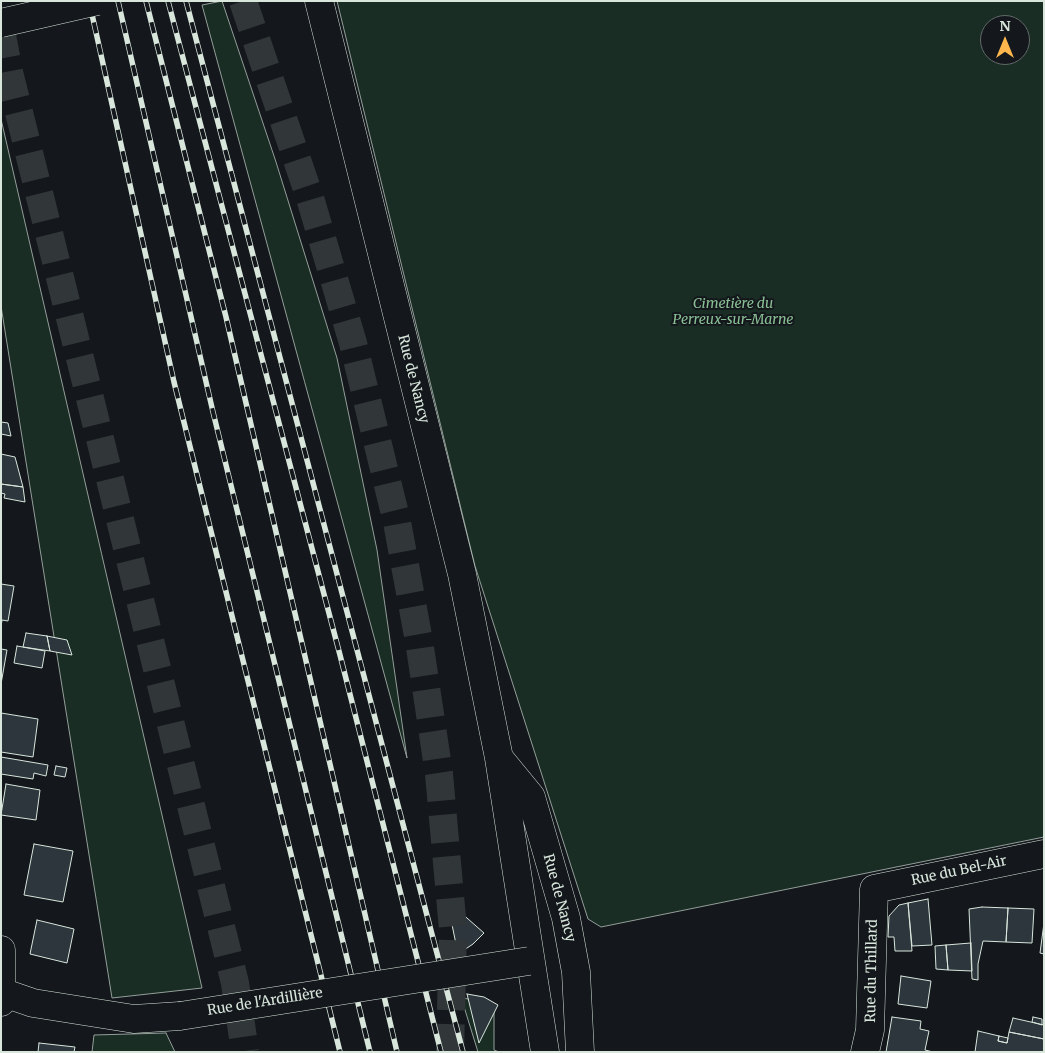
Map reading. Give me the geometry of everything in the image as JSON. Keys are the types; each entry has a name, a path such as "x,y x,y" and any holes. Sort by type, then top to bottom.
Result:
{"street":[{"path":"1,23 97,1"},
{"name":"Rue de Nancy","path":"319,1 462,574 499,758 544,1052"},
{"name":"Rue de Nancy","path":"499,758 531,797 566,918 576,972 580,1052"},
{"name":"Rue du Bel-Air","path":"874,889 1044,854"},
{"name":"Rue du Thillard","path":"866,1052 870,1030 874,889"},
{"path":"1,950 2,995"},
{"name":"Rue de l'Ardillière","path":"2,995 33,1003 134,1019 180,1016 529,961"}],"green space":[{"path":"222,1 276,162 337,358 377,550 407,758 202,5"},
{"name":"Cimetière du Perreux-sur-Marne","path":"337,1 1044,1 1044,837 601,927 588,919 475,566"},
{"path":"1,119 202,988 112,998 1,306"},
{"path":"461,997 494,1007 494,1050 499,1052 478,1052"},
{"path":"166,1033 175,1052 92,1052 94,1035"}],"building":[{"path":"1,422 8,423 11,436 1,434"},
{"path":"1,454 15,457 23,487 1,484"},
{"path":"1,484 23,487 25,502 4,498 5,494 1,493"},
{"path":"1,584 14,586 8,621 2,620 1,627"},
{"path":"26,633 47,636 50,651 23,647"},
{"path":"47,636 67,640 72,655 50,651"},
{"path":"17,646 45,651 42,668 14,663"},
{"path":"1,649 7,650 1,684"},
{"path":"1,713 38,719 33,757 1,752"},
{"path":"1,757 48,765 46,776 34,773 33,779 1,774"},
{"path":"56,766 67,768 65,777 54,775"},
{"path":"6,784 40,790 36,820 1,815"},
{"path":"34,844 73,851 63,902 24,895"},
{"path":"928,899 932,945 912,946 908,903"},
{"path":"908,903 912,951 895,951 894,937 888,937 889,916 899,905"},
{"path":"451,904 484,933 473,944 458,954 449,910"},
{"path":"982,907 1008,908 1006,942 983,941 978,964 978,980 972,979 969,909"},
{"path":"1008,908 1034,909 1032,943 1006,942"},
{"path":"37,920 74,929 67,963 30,954"},
{"path":"1044,923 1044,954 1040,953"},
{"path":"971,943 972,971 948,970 946,945"},
{"path":"946,945 948,970 936,969 935,946"},
{"path":"901,976 931,981 927,1008 898,1004"},
{"path":"467,994 484,997 498,1005 479,1043"},
{"path":"892,1017 921,1021 920,1029 929,1031 925,1050 933,1052 886,1052"},
{"path":"1033,1017 1042,1019 1042,1025 1032,1022"},
{"path":"1013,1018 1044,1025 1044,1039 1009,1032"},
{"path":"978,1031 999,1036 998,1041 1007,1043 1009,1032 1044,1039 1044,1052 975,1052"},
{"path":"999,1036 1008,1038 1007,1043 998,1041"},
{"path":"39,1043 75,1047 74,1052 38,1052"}],"tunnel":[{"path":"243,1 310,198 353,343 397,522 419,641 439,774 453,929 450,1052"},
{"path":"1,30 9,72 235,983 245,1052"}],"railway":[{"path":"89,1 174,382 340,1052"},
{"path":"118,1 213,412 370,1052"},
{"path":"146,1 226,317 397,1052"},
{"path":"168,1 340,655 441,1052"},
{"path":"186,1 463,1052"}]}
